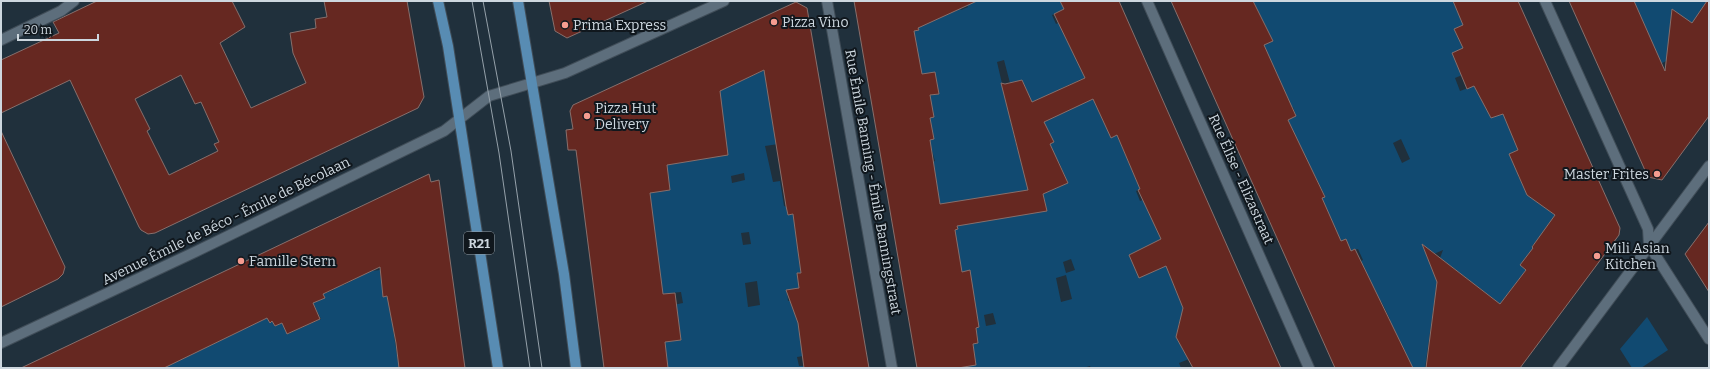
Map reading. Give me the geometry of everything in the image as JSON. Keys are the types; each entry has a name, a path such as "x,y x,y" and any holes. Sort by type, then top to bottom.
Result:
{"main road":[{"name":"R21","path":"438,1 448,46 498,368"},
{"path":"518,1 564,274 576,368"}],"street":[{"path":"1,40 61,11 74,1"},
{"name":"Avenue Émile de Béco - Émile de Bécolaan","path":"1,343 444,131 489,96 565,73 724,1"},
{"name":"Rue Émile Banning - Émile Banningstraat","path":"827,1 892,368"},
{"name":"Rue Élise - Elizastraat","path":"1147,1 1309,368"},
{"path":"1545,1 1648,229 1649,245 1709,340"},
{"path":"1558,368 1709,166"}],"shaded area":[{"path":"956,1 961,10 968,7 965,1 1060,1 1064,9 1052,15 1056,24 1060,22 1072,50 1091,75 1062,88 1104,84 1111,137 1117,135 1140,189 1136,191 1140,201 1143,200 1165,240 1156,242 1129,255 1139,277 1170,264 1175,273 1170,276 1175,287 1197,316 1179,323 1176,337 1189,359 1179,363 1181,368 1091,368 1090,366 1083,368 966,368 973,344 978,343 970,270 962,272 953,231 958,229 957,225 940,204 933,162 935,161 929,140 934,139 930,118 934,117 933,110 922,97 939,94 935,73 922,74 883,7","holes":["1004,60 1010,83 1022,80 1032,102 1053,93 1063,113 1040,124 1054,142 1044,147 1052,165 1059,162 1068,183 1043,194 1047,211 986,221 982,198 1040,188 1028,148 1017,148 997,62","1071,259 1075,270 1066,273 1063,262","1066,275 1072,299 1061,302 1056,278","993,313 996,324 986,326 984,315"]},
{"path":"1253,1 1453,1 1464,25 1454,29 1463,48 1486,65 1455,78 1460,91 1490,80 1484,102 1491,118 1504,113 1522,147 1510,154 1527,172 1518,176 1535,199 1558,217 1545,244 1538,239 1532,246 1539,252 1526,257 1520,265 1526,270 1500,304 1440,258 1443,250 1427,257 1438,275 1425,368 1401,368 1388,320 1390,319 1381,301 1374,304 1361,261 1363,260 1358,249 1351,251 1341,241 1331,219 1317,200 1325,196 1310,166 1304,168 1299,144 1288,120 1296,116 1293,107 1289,108 1281,88 1283,87 1279,78 1276,79 1255,48 1273,41","holes":["1401,139 1410,159 1402,163 1393,143"]},
{"path":"1634,1 1707,1 1664,87 1666,61 1642,74"},
{"path":"783,62 785,143 765,146 773,182 780,181 784,206 787,207 788,215 793,214 801,273 797,273 799,288 787,290 788,301 800,299 803,356 797,357 799,366 805,366 806,368 668,368 665,342 681,340 678,317 668,306 683,303 681,292 662,294 649,193 670,190 669,182 645,168 728,155 724,125 688,105","holes":["744,173 745,180 732,183 731,176","749,232 751,244 743,245 741,233","757,281 760,305 748,307 745,283"]},
{"path":"380,270 383,297 400,295 403,328 393,329 399,368 164,368 267,318 270,323 272,321 275,326 282,323 288,334 321,319 313,303 324,298 323,294 334,290 332,286 344,285 357,278 356,276 364,272"},
{"path":"1647,317 1668,350 1641,368 1632,368 1620,349"}],"building":[{"path":"97,1 232,1 245,27 220,43 251,108 306,83 293,53 290,33 316,28 315,19 327,17 324,1 407,1 424,97 418,108 155,233 148,234 139,227 70,80 1,113 1,60 59,33 53,22","holes":["181,75 195,104 201,102 219,142 214,144 218,151 169,175 147,131 150,129 135,99"]},
{"path":"549,1 648,1 567,38 555,31"},
{"path":"854,1 977,1 918,28 919,30 914,31 922,74 935,72 939,94 930,95 934,117 930,118 934,139 930,140 940,204 1028,190 1001,83 1005,84 1022,80 1032,102 1085,78 1054,14 1064,9 1060,1 1119,1 1281,368 1193,368 1176,337 1183,308 1166,266 1139,278 1129,255 1161,239 1138,190 1140,189 1117,135 1111,138 1093,99 1044,122 1054,142 1050,144 1068,183 1043,194 1047,211 957,226 958,229 955,230 962,272 970,270 979,327 976,328 978,343 973,344 976,365 958,368 917,368"},
{"path":"1171,1 1253,1 1273,41 1264,45 1296,116 1288,120 1325,197 1322,198 1341,241 1346,239 1351,251 1355,249 1413,368 1335,368"},
{"path":"1453,1 1518,1 1620,228 1619,235 1520,368 1426,368 1437,282 1422,244 1500,304 1526,270 1520,265 1555,215 1527,195 1509,154 1518,150 1503,114 1491,118 1474,86 1467,89 1452,53 1463,48 1454,29 1463,25"},
{"path":"1569,1 1634,1 1665,71 1672,9 1692,23 1707,1 1709,1 1709,116 1662,180 1648,177"},
{"path":"796,2 807,8 869,368 804,368 798,323 786,290 799,288 797,273 801,273 793,214 788,215 786,206 764,70 720,91 728,155 667,165 670,190 650,193 663,294 675,293 681,340 665,342 668,368 604,368 576,150 568,150 566,130 573,129 570,111 573,105"},
{"path":"1,131 65,267 63,274 58,279 1,307"},
{"path":"429,174 431,182 439,180 465,368 399,368 387,296 383,297 380,267 323,294 325,298 313,303 320,319 287,334 282,323 275,326 272,321 270,323 267,318 164,368 21,368"},
{"path":"1709,222 1709,292 1685,254"}],"tram line":[{"path":"472,1 499,153 530,368"},
{"path":"483,1 511,151 542,368"}],"place":[{"name":"Pizza Vino","path":"774,22"},
{"name":"Prima Express","path":"565,25"},
{"name":"Pizza Hut Delivery","path":"587,116"},
{"name":"Master Frites","path":"1657,174"},
{"name":"Mili Asian Kitchen","path":"1597,256"},
{"name":"Famille Stern","path":"241,261"}]}
